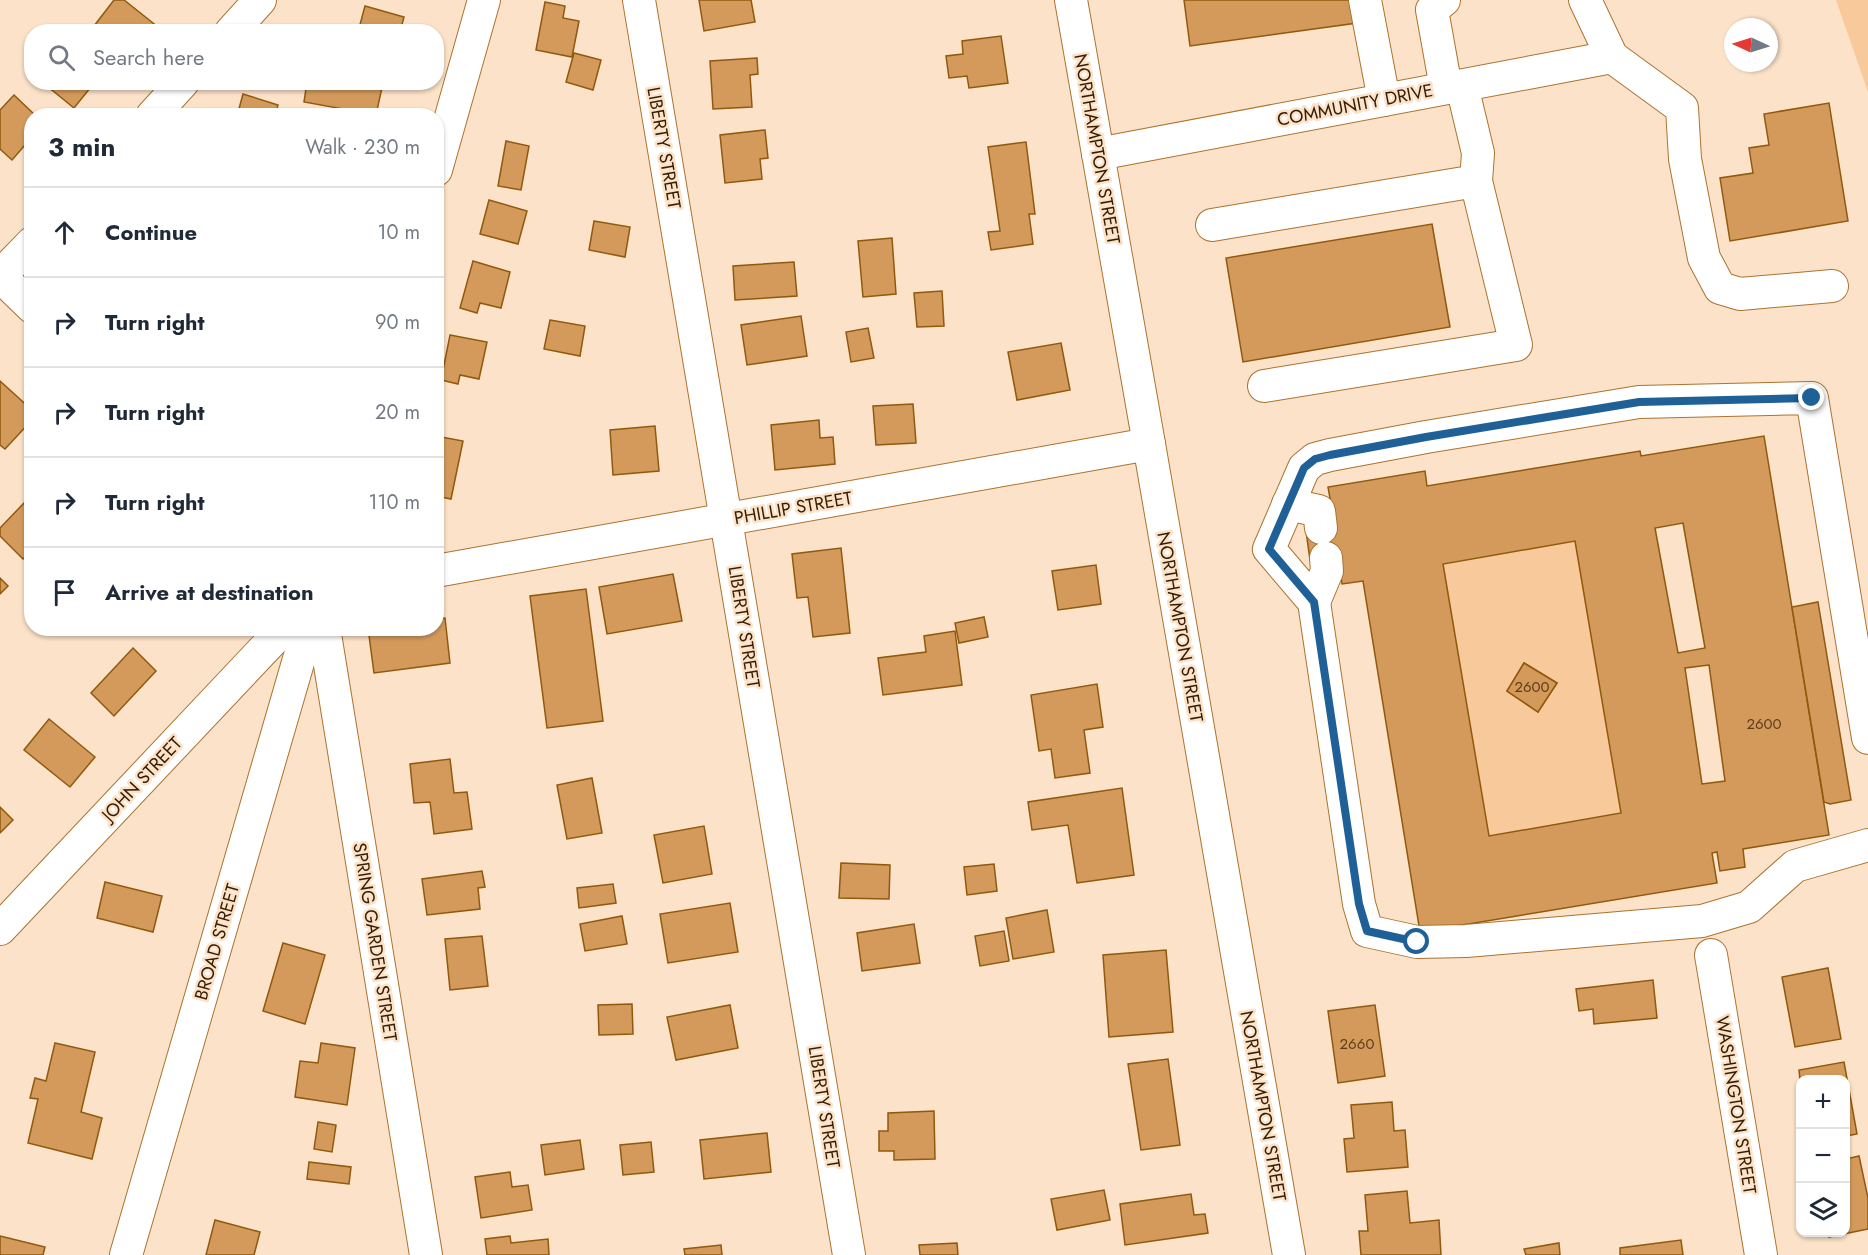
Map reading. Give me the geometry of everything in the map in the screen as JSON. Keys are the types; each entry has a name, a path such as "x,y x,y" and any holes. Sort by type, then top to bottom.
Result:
{"street":[{"path":"238,24 260,0"},
{"path":"444,142 484,0"},
{"name":"LIBERTY STREET","path":"639,0 849,1255"},
{"name":"NORTHAMPTON STREET","path":"1071,0 1289,1255"},
{"path":"1365,0 1384,100"},
{"path":"1264,386 1516,345 1476,181 1478,153 1454,86 1432,10 1444,0"},
{"path":"1585,0 1612,57 1682,108 1685,159 1704,258 1720,288 1740,294 1832,286"},
{"name":"COMMUNITY DRIVE","path":"1098,154 1612,57"},
{"path":"159,108 176,90"},
{"path":"1212,225 1476,181"},
{"path":"24,251 0,276 24,299"},
{"path":"1868,738 1812,398 1639,402 1426,437 1315,459 1304,468 1269,549 1314,602 1359,904 1367,931 1417,942 1466,941 1702,921 1749,907 1795,866 1868,845"},
{"name":"PHILLIP STREET","path":"444,570 1149,444"},
{"path":"1288,504 1319,511 1328,571 1314,602"},
{"name":"JOHN STREET","path":"0,929 276,636"},
{"name":"BROAD STREET","path":"126,1255 306,636"},
{"name":"SPRING GARDEN STREET","path":"325,636 426,1255"},
{"name":"WASHINGTON STREET","path":"1711,955 1761,1255"}],"shaded area":[{"path":"1836,0 1868,0 1868,92"},
{"path":"1575,541 1621,813 1489,836 1443,564"}],"building":[{"path":"114,0 124,0 154,24 96,24"},
{"path":"699,0 751,0 755,22 704,31"},
{"path":"1184,0 1354,0 1357,23 1190,46"},
{"path":"545,2 565,6 563,18 579,21 572,57 536,50"},
{"path":"365,6 404,17 402,24 360,24"},
{"path":"1001,36 1008,83 969,88 967,76 949,78 946,56 963,54 962,41"},
{"path":"574,53 601,60 593,90 566,82"},
{"path":"757,58 758,74 750,75 752,107 713,109 710,61"},
{"path":"52,90 89,90 74,108"},
{"path":"306,90 381,90 378,108 337,108 304,102"},
{"path":"243,94 278,105 277,108 239,108"},
{"path":"14,95 28,108 24,108 24,146 12,160 0,149 0,110"},
{"path":"1829,103 1848,221 1730,241 1720,178 1753,173 1749,148 1769,145 1764,114"},
{"path":"765,130 768,158 760,159 762,179 725,183 720,135"},
{"path":"506,141 529,146 521,190 498,186"},
{"path":"1026,142 1035,214 1029,214 1033,244 991,250 988,232 1000,231 988,147"},
{"path":"489,200 527,211 518,244 480,234"},
{"path":"594,221 630,227 625,257 589,250"},
{"path":"1432,224 1450,327 1243,362 1226,258"},
{"path":"892,238 896,294 863,297 858,241"},
{"path":"473,261 510,272 501,308 480,303 477,313 460,308"},
{"path":"794,262 797,296 735,300 733,266"},
{"path":"942,291 944,326 917,327 914,293"},
{"path":"801,316 807,356 747,365 741,325"},
{"path":"550,320 585,326 580,356 544,349"},
{"path":"868,328 874,358 851,362 846,332"},
{"path":"450,335 487,342 479,379 460,375 458,384 444,381 444,365"},
{"path":"1061,343 1070,390 1017,400 1008,352"},
{"path":"0,381 24,403 24,429 5,449 0,445"},
{"path":"913,404 916,443 876,445 873,406"},
{"path":"819,420 820,438 833,437 835,464 775,470 771,425"},
{"path":"655,426 659,471 613,475 610,430"},
{"path":"1764,436 1829,835 1743,849 1745,867 1720,871 1717,852 1712,853 1717,883 1420,932 1363,581 1342,584 1338,556 1310,560 1306,531 1335,526 1328,487 1425,471 1427,486 1640,451 1641,456","holes":["1683,523 1705,648 1678,653 1655,528","1575,541 1621,813 1489,836 1443,564","1709,665 1725,781 1702,784 1685,668"]},
{"path":"444,437 463,441 451,499 444,498"},
{"path":"24,503 23,559 0,536 0,528"},
{"path":"841,548 850,633 813,637 808,597 797,598 792,554"},
{"path":"1096,565 1101,604 1058,610 1052,571"},
{"path":"673,574 682,621 607,634 599,587"},
{"path":"0,578 8,586 0,594"},
{"path":"586,589 603,721 547,728 530,596"},
{"path":"1818,602 1851,800 1830,804 1824,802 1792,607"},
{"path":"984,617 988,637 959,643 955,623"},
{"path":"444,618 450,663 374,673 369,636 444,636"},
{"path":"955,631 962,685 883,695 878,658 926,652 924,636"},
{"path":"133,648 156,671 114,716 91,693"},
{"path":"1524,663 1557,683 1538,712 1507,691"},
{"path":"1524,663 1557,683 1538,712 1507,691"},
{"path":"1097,684 1103,727 1084,730 1090,773 1055,778 1051,749 1039,751 1031,695"},
{"path":"49,719 95,757 70,787 24,750"},
{"path":"450,759 454,793 467,792 472,829 434,834 430,802 414,803 410,764"},
{"path":"592,778 602,833 567,839 557,785"},
{"path":"1122,788 1134,875 1077,883 1068,825 1032,830 1028,802"},
{"path":"0,807 13,820 0,833"},
{"path":"704,826 712,874 663,883 654,835"},
{"path":"841,863 890,865 889,899 839,898"},
{"path":"994,864 997,891 967,895 964,867"},
{"path":"482,871 485,887 478,888 480,909 427,915 422,879"},
{"path":"105,882 162,896 153,932 97,918"},
{"path":"613,884 616,903 579,908 577,888"},
{"path":"730,903 738,952 668,963 660,914"},
{"path":"1047,910 1054,952 1013,959 1006,918"},
{"path":"622,916 627,944 585,951 580,924"},
{"path":"914,924 920,963 862,971 857,933"},
{"path":"1004,931 1009,961 980,966 975,936"},
{"path":"482,936 488,986 450,990 445,939"},
{"path":"283,943 325,955 305,1024 263,1011"},
{"path":"1166,950 1173,1032 1109,1037 1103,955"},
{"path":"1828,968 1841,1039 1795,1047 1782,977"},
{"path":"1653,980 1657,1018 1594,1024 1593,1009 1579,1011 1576,989"},
{"path":"632,1004 633,1034 599,1035 598,1005"},
{"path":"730,1005 738,1048 676,1060 667,1017"},
{"path":"1375,1005 1385,1076 1338,1083 1328,1011"},
{"path":"55,1043 95,1052 81,1112 102,1118 92,1159 28,1143 38,1099 30,1098 35,1078 46,1081"},
{"path":"321,1043 355,1048 347,1105 295,1097 300,1061 318,1063"},
{"path":"1168,1059 1180,1145 1141,1150 1128,1064"},
{"path":"1844,1062 1846,1075 1800,1075 1799,1070"},
{"path":"1850,1095 1857,1134 1850,1135"},
{"path":"1392,1102 1394,1131 1405,1130 1408,1167 1347,1172 1344,1139 1354,1138 1351,1105"},
{"path":"934,1111 935,1159 894,1160 894,1151 879,1151 879,1131 888,1131 888,1113"},
{"path":"318,1122 336,1125 332,1152 314,1149"},
{"path":"767,1133 771,1172 704,1179 700,1140"},
{"path":"580,1140 584,1169 545,1175 541,1145"},
{"path":"651,1142 654,1172 623,1175 620,1145"},
{"path":"1859,1156 1868,1198 1868,1229 1850,1233 1850,1183 1850,1158"},
{"path":"309,1162 351,1167 349,1184 307,1179"},
{"path":"510,1172 512,1187 528,1185 532,1210 481,1218 475,1177"},
{"path":"1104,1190 1110,1220 1057,1230 1051,1199"},
{"path":"1407,1191 1410,1223 1439,1220 1441,1255 1361,1255 1359,1231 1368,1231 1365,1195"},
{"path":"1191,1194 1194,1215 1205,1214 1208,1233 1125,1245 1120,1204"},
{"path":"215,1220 260,1232 254,1255 206,1255"},
{"path":"0,1236 45,1247 43,1255 0,1255"},
{"path":"510,1236 511,1243 548,1239 549,1255 487,1255 485,1239"},
{"path":"1681,1240 1683,1255 1620,1255 1620,1248"},
{"path":"957,1243 958,1255 920,1255 919,1245"},
{"path":"1559,1243 1560,1255 1526,1255 1524,1249"},
{"path":"721,1245 722,1255 685,1255 684,1249"}],"route":[{"path":"1417,942 1367,931 1359,904 1322,668 1314,602 1269,549 1304,468 1315,459 1330,455 1639,402 1812,398"}]}
